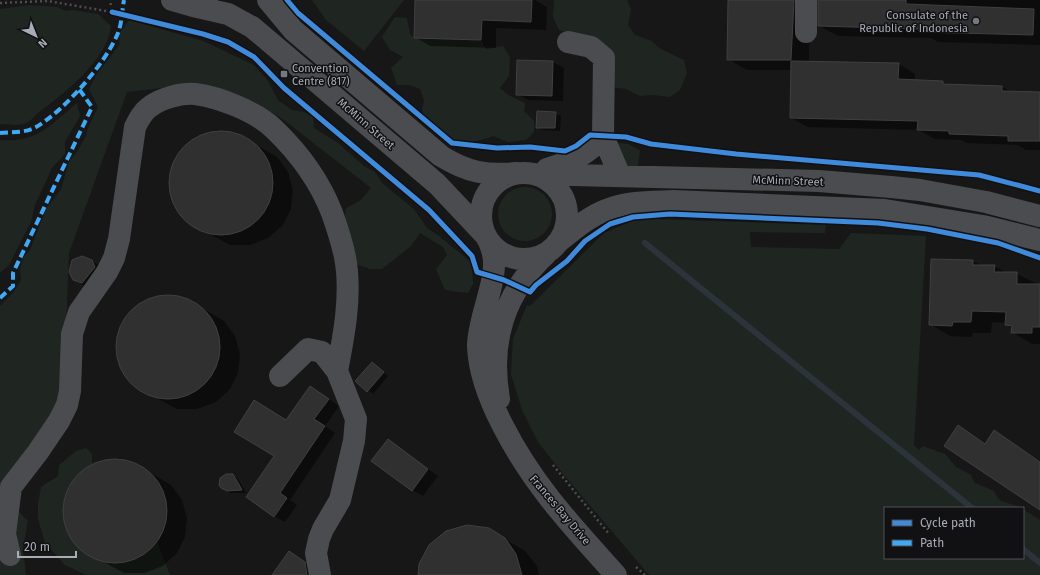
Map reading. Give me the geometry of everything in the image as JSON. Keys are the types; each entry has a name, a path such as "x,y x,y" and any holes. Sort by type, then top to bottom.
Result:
{"street":[{"name":"McMinn Street","path":"172,0 228,14 252,27 437,184 487,238"},
{"path":"193,6 210,4 217,0"},
{"name":"McMinn Street","path":"268,0 293,30 441,156 455,165 483,174 819,181 920,190 986,202 1040,216"},
{"path":"806,0 806,32"},
{"path":"568,42 591,47 604,58 603,136 620,176"},
{"path":"10,555 5,534 11,487 38,452 59,421 67,405 70,391 72,334 79,312 107,272 114,258 119,239 134,127 150,106 160,101 194,94 254,113 274,128 312,175 332,212 345,257 347,290 345,327 337,371"},
{"path":"603,136 578,158 526,174 506,177 496,183 488,192 484,201 481,219 487,238 499,251 517,258 529,258 542,255 582,223 606,210 645,202 674,201 885,210 983,226 1040,240"},
{"path":"526,174 548,180 556,187 565,205 565,227 554,246"},
{"name":"Frances Bay Drive","path":"487,238 493,254 494,265 479,332 479,358 486,388 510,441 530,475 555,508 624,568"},
{"name":"Frances Bay Drive","path":"510,441 499,396 496,355 499,333 508,303 517,286 554,246"},
{"path":"280,376 308,349 322,352 337,371 356,419 354,442 342,494 319,539 316,554 320,575"}],"path":[{"path":"110,0 112,12"},
{"path":"0,3 48,1 120,14"},
{"path":"551,463 612,537"},
{"path":"624,568 645,575"}],"shaded area":[{"path":"312,0 404,0 364,51 326,20"},
{"path":"554,0 627,0 631,9 628,25 635,35 652,41 659,48 684,60 687,73 680,90 670,97 652,95 640,96 626,89 611,87 577,35 559,30 553,17"},
{"path":"29,5 57,7 66,11 72,10 98,14 111,26 108,38 102,51 72,86 25,124 0,124 0,9"},
{"path":"395,17 407,18 410,34 414,38 481,40 486,49 503,46 510,57 509,76 500,88 508,95 525,103 524,111 534,121 534,132 526,140 508,142 493,136 476,141 463,142 455,140 443,133 426,118 423,113 422,109 424,100 420,89 409,85 397,85 391,68 403,57 390,50 382,37"},
{"path":"129,20 203,41 254,65 268,81 278,100 292,110 304,112 313,117 314,128 338,143 364,166 375,172 383,184 414,209 427,228 472,263 473,284 468,293 445,290 436,269 447,255 443,247 420,233 411,246 382,269 370,269 353,263 341,232 346,208 361,200 371,188 284,120 253,101 170,87 127,92 69,253 63,406 19,470 0,485 0,306 13,293 21,280 20,270 23,258 30,250 46,209 61,189 69,162 77,152 86,136 88,128 98,107 89,89 96,75 119,45 120,33"},
{"path":"77,103 80,116 65,142 65,154 52,168 35,205 31,222 9,265 0,273 0,140 24,139 43,131"},
{"path":"611,142 628,144 640,150 638,167 621,166"},
{"path":"525,187 535,189 544,195 550,204 552,214 550,224 544,233 535,239 525,241 515,239 506,233 500,224 498,214 500,204 506,195 515,189"},
{"path":"652,219 826,225 825,233 750,232 751,247 839,249 851,233 926,236 914,445 919,450 923,446 945,454 956,467 970,474 975,483 994,491 999,500 1019,507 884,507 884,559 1024,559 1024,510 1040,520 1040,575 649,575 538,442 522,410 511,374 513,339 527,305 530,306 604,233 633,221"},
{"path":"86,448 92,454 92,464 75,478 66,492 63,507 64,522 70,536 79,548 92,557 106,562 128,561 146,552 157,542 170,575 86,575 65,565 45,543 38,519 38,503 41,487 58,476 59,465 76,451"},
{"path":"0,493 28,521 23,548 26,575 0,575"}],"building":[{"path":"415,0 532,0 531,22 482,20 481,40 414,38"},
{"path":"728,0 794,0 791,60 727,60"},
{"path":"818,0 906,0 906,4 1034,9 1033,35 919,32 919,29 818,26"},
{"path":"517,60 553,61 552,96 516,95"},
{"path":"791,61 899,63 898,79 943,81 943,84 1002,86 1002,91 1040,92 1040,141 1008,141 1008,136 949,134 949,131 917,130 918,121 790,118"},
{"path":"537,111 556,112 555,128 536,128"},
{"path":"221,131 241,135 250,140 264,154 269,163 273,183 269,203 264,212 250,226 241,231 221,235 201,231 192,226 178,212 173,203 169,183 173,163 178,154 192,140 201,135"},
{"path":"82,256 92,260 95,267 82,283 73,280 69,272 72,260"},
{"path":"931,259 973,260 973,265 995,265 994,272 1017,272 1017,284 1040,284 1040,327 1032,327 1032,333 1011,333 1012,326 1005,325 1006,312 972,311 971,322 953,322 952,326 929,325"},
{"path":"168,295 188,299 197,304 211,318 216,327 220,347 216,367 211,376 197,390 188,395 168,399 148,395 139,390 125,376 120,367 116,347 120,327 125,318 139,304 148,299"},
{"path":"372,362 384,372 367,392 355,381"},
{"path":"310,386 329,399 314,419 325,426 280,493 287,498 274,517 246,497 274,456 234,432 254,400 286,420"},
{"path":"958,425 985,444 994,430 1040,462 1040,510 944,446"},
{"path":"388,439 428,469 412,491 371,461"},
{"path":"115,459 135,463 144,468 158,482 163,491 167,511 163,531 158,540 144,554 135,559 115,563 95,559 86,554 72,540 67,531 63,511 67,491 72,482 86,468 95,463"},
{"path":"226,474 233,474 242,490 227,491 221,488 219,485 220,478"},
{"path":"467,525 489,528 505,538 516,554 522,575 418,575 419,564 429,545 446,531"},
{"path":"289,551 305,562 307,575 272,575"}],"waterway":[{"path":"645,243 971,507"},
{"path":"1024,550 1040,563"}],"marked path":[{"path":"0,133 32,129 47,120 71,98 94,72 112,45 118,33 124,0"},
{"path":"0,298 13,286 13,273 92,107 79,89"}],"cycle path":[{"path":"287,0 298,13 452,143 497,148 530,147 565,151 576,146 590,135 626,137 651,144 736,154 979,175 1040,191"},
{"path":"112,12 203,34 228,42 254,57 284,88 429,210 472,256 477,272 504,280 530,292 536,285 567,261 585,241 610,224 633,217 670,214 878,223 927,229 998,243 1040,258"}],"place":[{"name":"Consulate of the Republic of Indonesia","path":"976,21"},
{"name":"Convention Centre (817)","path":"284,74"}]}
